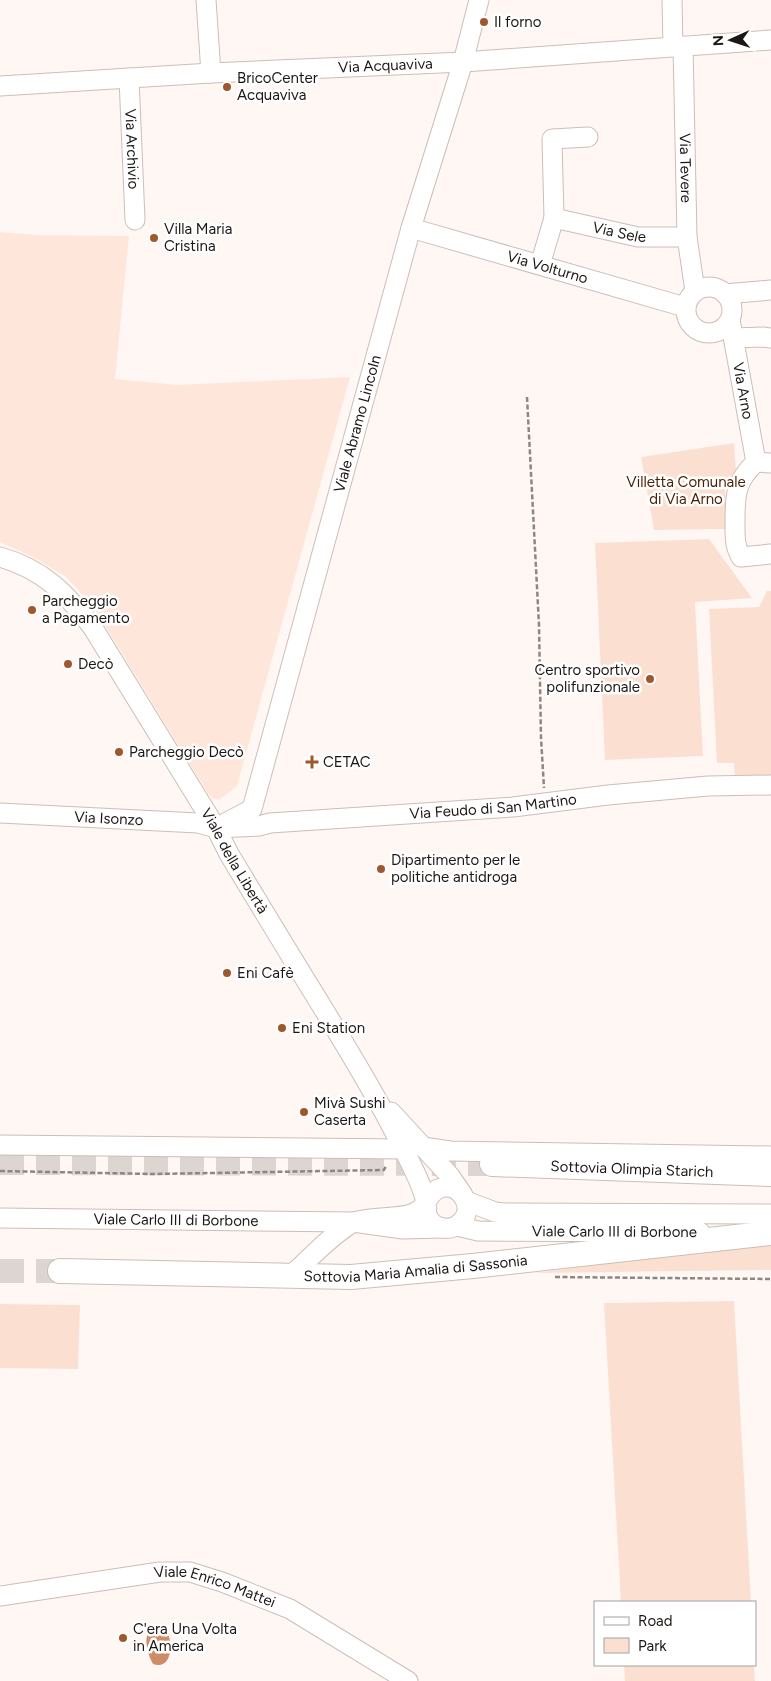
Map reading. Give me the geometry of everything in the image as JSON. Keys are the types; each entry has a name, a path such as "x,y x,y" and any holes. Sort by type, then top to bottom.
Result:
{"main road":[{"name":"Sottovia Olimpia Starich","path":"492,1164 771,1174"},
{"name":"Sottovia Maria Amalia di Sassonia","path":"60,1271 351,1277 473,1266 771,1233"}],"street":[{"path":"206,0 211,73"},
{"name":"Viale Abramo Lincoln","path":"216,828 252,809 411,228 463,62 479,0"},
{"name":"Via Tevere","path":"672,0 678,47 690,299"},
{"name":"Via Acquaviva","path":"0,86 211,73 463,62 771,40"},
{"name":"Via Archivio","path":"129,78 135,220"},
{"path":"540,265 554,218 552,139 588,137"},
{"name":"Via Sele","path":"554,218 638,237 687,237"},
{"name":"Via Volturno","path":"411,228 540,265 690,299"},
{"path":"732,329 732,306 725,294 714,287 707,287 690,299 688,321 698,331 713,333 732,329 771,338"},
{"path":"725,294 771,290"},
{"name":"Via Arno","path":"732,329 764,463 746,471 739,484 735,497 736,549 741,557 771,554"},
{"name":"Viale della Libertà","path":"0,557 23,565 56,585 76,605 94,628 378,1099 399,1149 420,1186 426,1204"},
{"name":"Via Feudo di San Martino","path":"216,828 513,807 608,795 708,786 771,784"},
{"name":"Via Isonzo","path":"0,812 198,823 216,828"},
{"path":"378,1099 450,1176 465,1199 467,1207 465,1218 450,1227 434,1224 430,1220 426,1204"},
{"path":"0,1145 399,1149"},
{"path":"423,1147 460,1151 771,1156"},
{"name":"Viale Carlo III di Borbone","path":"353,1222 410,1215 426,1204 429,1198 439,1189 453,1188 465,1199 495,1212 504,1213 771,1214"},
{"name":"Viale Carlo III di Borbone","path":"0,1218 353,1222 403,1228 450,1227 478,1230 771,1233"},
{"path":"297,1276 298,1270 316,1252 353,1222"},
{"name":"Viale Enrico Mattei","path":"0,1596 160,1572 190,1572 222,1582 290,1609 408,1681"}],"path":[{"path":"527,398 539,625 541,738 545,803"},
{"path":"0,1171 153,1174 384,1170 399,1149"},
{"path":"554,1277 771,1279"}],"shaded area":[{"path":"0,232 37,235 129,236 115,379 177,385 350,377 237,786 219,800 212,798 207,792 94,608 66,577 35,558 0,542"},
{"path":"156,1629 165,1629 170,1640 168,1659 160,1665 153,1664 147,1645 148,1633"}],"green space":[{"name":"Villetta Comunale di Via Arno","path":"734,443 736,471 725,490 727,529 654,530 641,457"},
{"name":"Centro sportivo polifunzionale","path":"709,539 752,598 695,602 703,756 605,760 595,543"},
{"path":"767,591 771,591 771,776 735,778 734,763 717,763 709,609 759,607"},
{"path":"771,1243 771,1270 535,1273 756,1244"},
{"path":"734,1301 751,1601 621,1601 604,1303"},
{"path":"0,1304 80,1305 78,1369 0,1368"},
{"path":"624,1666 754,1666 755,1681 625,1681"}],"tunnel":[{"path":"0,1163 492,1164"},
{"path":"0,1271 60,1271"}],"place":[{"name":"Il forno","path":"484,22"},
{"name":"BricoCenter Acquaviva","path":"227,87"},
{"name":"Villa Maria Cristina","path":"154,238"},
{"name":"Parcheggio a Pagamento","path":"32,610"},
{"name":"Decò","path":"68,664"},
{"name":"Centro sportivo polifunzionale","path":"650,679"},
{"name":"Parcheggio Decò","path":"119,752"},
{"name":"CETAC","path":"312,762"},
{"name":"Dipartimento per le politiche antidroga","path":"381,869"},
{"name":"Eni Cafè","path":"227,973"},
{"name":"Eni Station","path":"282,1028"},
{"name":"Mivà Sushi Caserta","path":"304,1112"},
{"name":"C'era Una Volta in America","path":"123,1638"}]}
